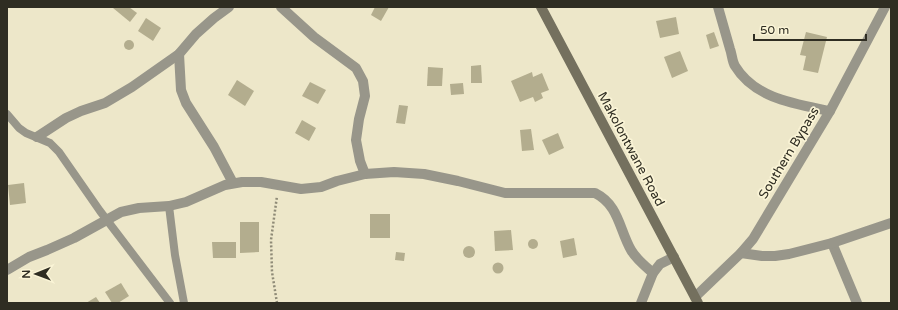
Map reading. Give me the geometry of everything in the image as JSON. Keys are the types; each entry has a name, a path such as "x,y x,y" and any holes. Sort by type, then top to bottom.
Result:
{"main road":[{"name":"Makolontwane Road","path":"541,7 696,300"}],"street":[{"path":"37,137 66,118 114,98 179,54 196,34 214,18 230,7"},
{"path":"281,7 314,37 356,68 364,81 365,96 359,119 356,140 360,161 365,174"},
{"path":"718,7 735,65 742,75 755,87 771,96 792,103 830,111"},
{"name":"Southern Bypass","path":"696,300 753,239 830,111 885,7"},
{"path":"179,54 181,90 186,103 214,147 233,184"},
{"path":"7,270 29,257 74,238 121,212 139,208 169,206 186,202 225,185 242,182 261,182 301,189 321,187 337,181 365,174 394,172 424,174 505,193 595,193 603,197 610,205 616,214 631,249 637,258 652,272"},
{"path":"741,253 762,256 789,254 832,243 891,223"},
{"path":"832,243 857,303"},
{"path":"641,303 652,272 660,264 674,257"}],"lane":[{"path":"7,114 19,128 26,133 50,143 59,152 106,220 170,303"},
{"path":"169,206 175,256 184,303"}],"path":[{"path":"277,303 272,272 271,240 279,186"}],"building":[{"path":"129,7 137,13 130,22 113,8"},
{"path":"375,7 389,7 381,21 371,15"},
{"path":"676,17 679,34 660,38 656,21"},
{"path":"146,18 161,28 153,41 138,31"},
{"path":"714,32 719,46 710,49 706,35"},
{"path":"806,32 827,37 818,73 803,70 806,56 800,55"},
{"path":"129,40 134,45 129,50 124,45"},
{"path":"680,51 688,71 672,78 664,57"},
{"path":"481,65 482,83 471,83 471,66"},
{"path":"428,67 443,68 442,86 427,86"},
{"path":"532,72 533,77 542,73 549,90 541,93 543,98 535,102 533,97 520,102 511,81"},
{"path":"237,80 254,91 245,106 228,95"},
{"path":"310,82 326,90 318,104 302,96"},
{"path":"463,83 464,94 451,95 450,84"},
{"path":"399,105 408,106 405,124 396,123"},
{"path":"302,120 316,128 309,141 295,133"},
{"path":"531,129 534,150 522,151 520,130"},
{"path":"558,133 564,148 549,155 542,140"},
{"path":"24,183 26,203 10,205 8,185"},
{"path":"370,214 390,214 390,238 370,238"},
{"path":"240,222 259,222 259,252 240,253"},
{"path":"511,230 513,250 495,251 494,231"},
{"path":"574,238 577,255 563,258 560,241"},
{"path":"533,239 538,244 533,249 528,244"},
{"path":"212,242 236,242 236,258 213,258"},
{"path":"469,246 473,248 475,252 473,256 469,258 465,256 463,252 465,248"},
{"path":"396,252 405,253 404,261 395,260"},
{"path":"496,263 500,263 502,264 502,272 496,273 493,270 493,266"},
{"path":"121,283 129,296 118,303 112,303 105,292"},
{"path":"96,297 100,303 86,303"}]}
